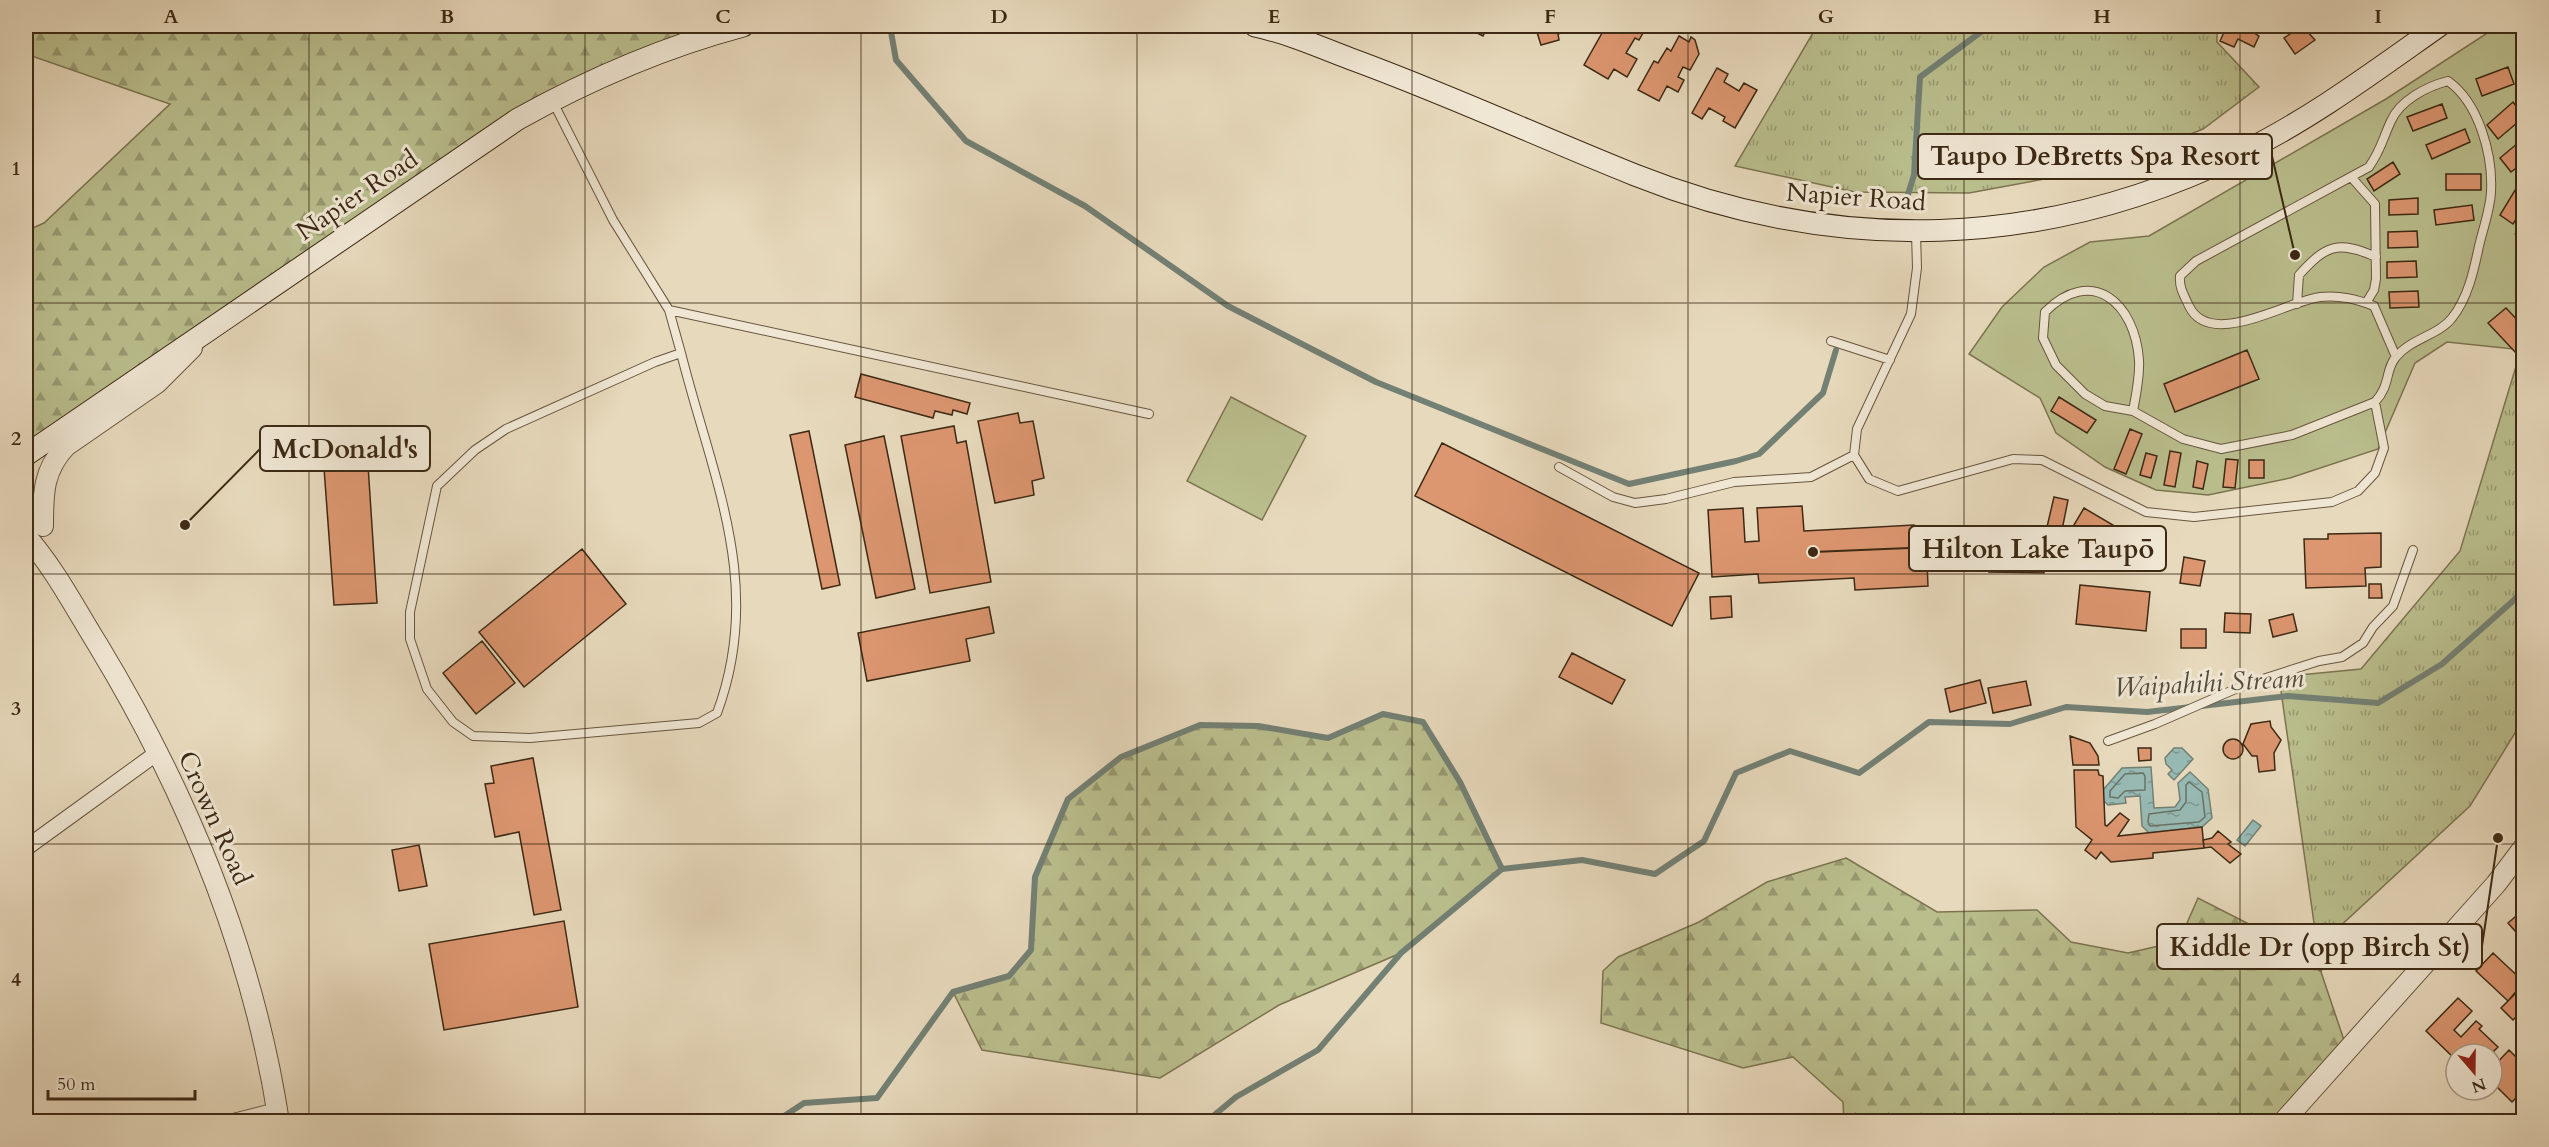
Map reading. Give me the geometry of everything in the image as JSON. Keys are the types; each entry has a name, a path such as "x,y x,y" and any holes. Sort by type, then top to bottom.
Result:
{"main road":[{"name":"Napier Road","path":"26,455 489,137 552,100 655,53 743,26"},
{"name":"Napier Road","path":"1255,26 1390,73 1636,176 1735,209 1826,226 1916,231 1987,228 2088,211 2196,174 2242,153 2286,128 2349,89 2439,26"}],"street":[{"name":"Crown Road","path":"46,559 43,525 45,477 54,459 66,447 157,383 219,321"},
{"name":"Crown Road","path":"26,499 43,525"},
{"name":"Crown Road","path":"26,536 46,559 122,686 157,753 214,876 235,934 260,1023 278,1114"},
{"path":"26,848 157,753"},
{"path":"2283,1122 2496,884 2523,847"}],"lane":[{"path":"2133,411 2139,359 2123,311 2110,295 2089,291 2079,290 2054,303 2045,312 2043,338 2056,365 2085,394 2095,400 2106,406 2133,411 2183,439 2221,449 2292,435 2375,402 2384,393 2396,357 2451,321 2461,305 2472,277 2491,193 2490,165 2476,117 2459,89 2448,81 2430,85 2404,105 2390,122 2382,148 2369,166 2352,178 2196,261 2180,276 2179,285 2192,312 2204,323 2225,324 2248,320 2319,297 2352,297 2374,306 2396,357"},
{"path":"552,100 613,220 669,310 681,353 696,415 730,526 738,588 730,678 717,712 699,723 530,738 473,736 453,722 427,689 410,639 410,612 437,486 475,450 506,429 655,362 681,353"},
{"path":"2352,178 2375,204 2374,290 2366,303"},
{"path":"1916,231 1917,268 1911,314 1857,429 1854,455 1869,479 1898,491 2013,459 2042,460 2146,512 2194,517 2332,502 2358,491 2375,473 2384,448 2375,402"},
{"path":"2297,304 2299,275 2326,249 2343,246 2376,257"},
{"path":"669,310 1149,414"},
{"path":"1831,341 1890,360"},
{"path":"1559,467 1613,497 1635,503 1666,499 1734,482 1811,477 1854,455"},
{"path":"2108,741 2155,724 2247,684 2319,661 2342,657 2362,643 2373,627 2393,606 2413,550"},
{"path":"217,1122 236,1115 278,1114"}],"green space":[{"path":"26,26 731,26 557,97 26,455 26,231 44,223 170,104 26,54"},
{"path":"1817,26 2217,26 2217,42 2259,87 2203,129 2109,167 1969,193 1855,192 1735,166"},
{"path":"2498,26 2523,26 2524,222 2515,234 2523,241 2523,350 2447,342 2415,363 2378,449 2290,478 2208,495 2156,490 2105,467 2056,433 2040,398 1969,354 2002,307 2044,267 2090,242 2149,236 2386,99"},
{"path":"2521,350 2523,720 2470,806 2336,930 2321,972 2279,677 2361,669 2460,551"},
{"path":"1231,397 1306,436 1262,520 1187,481"},
{"path":"1383,714 1423,722 1460,782 1502,869 1401,953 1279,1005 1160,1078 982,1050 953,992 1009,976 1031,950 1035,877 1068,799 1121,757 1200,725 1258,726 1328,738"},
{"path":"1846,858 1937,912 2037,910 2071,942 2128,953 2163,945 2187,923 2198,898 2276,938 2321,972 2348,1052 2280,1121 1844,1122 1843,1102 1793,1057 1743,1068 1601,1023 1603,971 1618,957 1699,922 1767,882"}],"water":[{"path":"2174,748 2182,748 2193,759 2174,780 2168,774 2172,770 2166,764 2165,758"},
{"path":"2151,767 2154,808 2175,807 2180,800 2178,783 2190,772 2208,789 2212,818 2202,827 2149,833 2142,826 2140,796 2125,797 2126,803 2108,805 2103,800 2103,790 2122,768"},
{"path":"2253,820 2261,826 2245,846 2237,840"}],"building":[{"path":"1463,26 1488,26 1483,36"},
{"path":"1514,26 1535,26 1516,31"},
{"path":"1535,26 1563,26 1565,32 1558,34 1559,40 1541,45"},
{"path":"1606,26 1647,26 1639,40 1635,38 1626,53 1637,59 1627,77 1614,69 1608,79 1584,65"},
{"path":"2222,26 2257,26 2254,33 2259,36 2254,47 2238,39 2234,47 2220,41 2225,30 2220,28"},
{"path":"2302,26 2315,40 2295,54 2284,38"},
{"path":"1679,36 1689,42 1691,37 1695,40 1699,54 1690,70 1683,67 1678,77 1684,80 1678,92 1667,86 1659,101 1638,90 1654,61 1658,63 1667,48 1671,51"},
{"path":"2508,67 2514,84 2482,96 2476,79"},
{"path":"1717,68 1728,74 1724,82 1739,91 1744,83 1757,90 1735,128 1723,121 1725,117 1709,108 1702,119 1692,113"},
{"path":"2513,102 2524,117 2498,139 2487,125"},
{"path":"2442,104 2447,118 2413,131 2407,117"},
{"path":"2465,129 2470,142 2432,159 2426,145"},
{"path":"2524,138 2524,162 2511,172 2500,158"},
{"path":"2393,162 2400,174 2374,191 2367,179"},
{"path":"2446,174 2481,174 2481,190 2446,190"},
{"path":"2523,177 2524,207 2513,224 2500,215"},
{"path":"2418,198 2418,214 2389,215 2389,200"},
{"path":"2472,205 2474,220 2436,225 2434,210"},
{"path":"2417,231 2418,247 2388,248 2388,232"},
{"path":"2416,261 2417,277 2387,278 2387,262"},
{"path":"2418,291 2419,307 2390,308 2389,292"},
{"path":"2506,308 2524,327 2524,346 2516,353 2488,323"},
{"path":"2247,350 2259,379 2175,412 2164,384"},
{"path":"861,374 970,403 967,414 953,410 952,415 935,411 933,418 855,397"},
{"path":"2059,397 2096,420 2087,433 2051,411"},
{"path":"1018,413 1020,423 1033,421 1044,478 1032,481 1034,495 995,503 978,421"},
{"path":"954,426 957,443 966,441 991,582 930,593 901,436"},
{"path":"2130,429 2142,434 2126,474 2114,469"},
{"path":"809,431 840,585 822,589 790,435"},
{"path":"884,436 915,589 876,598 845,445"},
{"path":"1442,443 1699,573 1672,626 1415,496"},
{"path":"2170,451 2181,453 2175,487 2164,485"},
{"path":"2146,453 2157,456 2151,478 2140,475"},
{"path":"2226,459 2238,460 2235,488 2223,487"},
{"path":"2249,460 2264,460 2264,478 2249,478"},
{"path":"2197,461 2208,464 2203,489 2193,487"},
{"path":"368,465 377,603 334,605 324,468"},
{"path":"2054,497 2068,500 2062,530 2047,527"},
{"path":"1802,506 1804,531 1914,525 1916,562 1927,562 1928,586 1855,590 1854,578 1759,583 1758,574 1712,577 1708,510 1743,508 1745,542 1759,541 1757,508"},
{"path":"2084,508 2118,528 2102,555 2068,535"},
{"path":"2381,533 2381,567 2365,568 2366,586 2306,588 2304,539 2328,539 2328,534"},
{"path":"2130,538 2155,550 2146,571 2120,558"},
{"path":"1990,543 2044,543 2044,573 1989,572"},
{"path":"582,549 626,604 524,687 479,632"},
{"path":"2184,557 2205,561 2200,586 2180,583"},
{"path":"2369,584 2381,584 2382,598 2369,598"},
{"path":"2080,585 2150,592 2146,631 2076,624"},
{"path":"1731,596 1732,617 1711,619 1710,597"},
{"path":"989,607 994,633 966,639 970,661 867,681 858,633"},
{"path":"2225,613 2251,614 2250,633 2224,632"},
{"path":"2293,614 2297,631 2273,637 2269,620"},
{"path":"2181,629 2206,629 2206,648 2181,648"},
{"path":"482,641 515,683 476,714 443,673"},
{"path":"1572,653 1625,680 1612,704 1559,677"},
{"path":"1980,680 1986,703 1950,712 1945,689"},
{"path":"2026,681 2031,705 1993,713 1988,688"},
{"path":"2270,721 2271,727 2281,740 2274,753 2275,770 2259,772 2257,756 2252,756 2243,744 2251,724"},
{"path":"2070,736 2090,743 2098,756 2099,765 2073,765"},
{"path":"2233,739 2240,742 2243,749 2240,756 2233,759 2226,756 2223,749 2226,742"},
{"path":"2138,748 2151,748 2151,760 2139,761"},
{"path":"533,758 561,910 534,915 519,832 495,837 485,784 494,783 491,766"},
{"path":"2074,770 2098,770 2099,775 2103,776 2105,825 2107,826 2120,813 2129,820 2118,836 2202,827 2204,848 2153,853 2153,858 2111,862 2101,852 2096,859 2085,850 2092,840 2076,827"},
{"path":"2218,831 2231,842 2228,844 2241,854 2230,863 2211,847 2204,848 2203,840 2212,838"},
{"path":"419,845 427,886 399,891 392,850"},
{"path":"2522,911 2524,913 2524,941 2508,923"},
{"path":"564,921 578,1007 444,1030 429,944"},
{"path":"2493,953 2524,982 2508,1001 2476,971"},
{"path":"2516,993 2524,1000 2524,1009 2513,1020 2501,1008"},
{"path":"2458,998 2472,1011 2454,1030 2461,1037 2476,1021 2482,1026 2479,1029 2493,1042 2444,1042 2444,1048 2426,1031"},
{"path":"2509,1050 2521,1062 2524,1059 2524,1103 2517,1097 2512,1102 2504,1094 2504,1055"}],"waterway":[{"path":"890,26 896,60 966,141 1085,206 1228,306 1376,382 1629,484 1759,454 1823,393 1836,350"},
{"path":"1906,201 1914,175 1920,77 1989,26"},
{"name":"Waipahihi Stream","path":"2201,706 2288,696 2378,703 2442,664 2514,600 2524,587"},
{"name":"Waipahihi Stream","path":"1206,1122 1236,1097 1318,1050 1401,953 1502,869 1582,860 1655,874 1704,841 1736,773 1790,751 1859,773 1929,722 2010,724 2066,707 2147,712 2191,707"},
{"path":"775,1122 804,1103 877,1098 953,992 1009,976 1031,950 1035,877 1068,799 1121,757 1200,725 1258,726 1328,738 1383,714 1423,722 1460,782 1502,869"}],"place":[{"name":"Taupo DeBretts Spa Resort","path":"2295,255"},
{"name":"McDonald's","path":"185,525"},
{"name":"Hilton Lake Taupō","path":"1813,552"},
{"name":"Kiddle Dr (opp Birch St)","path":"2498,838"}]}
